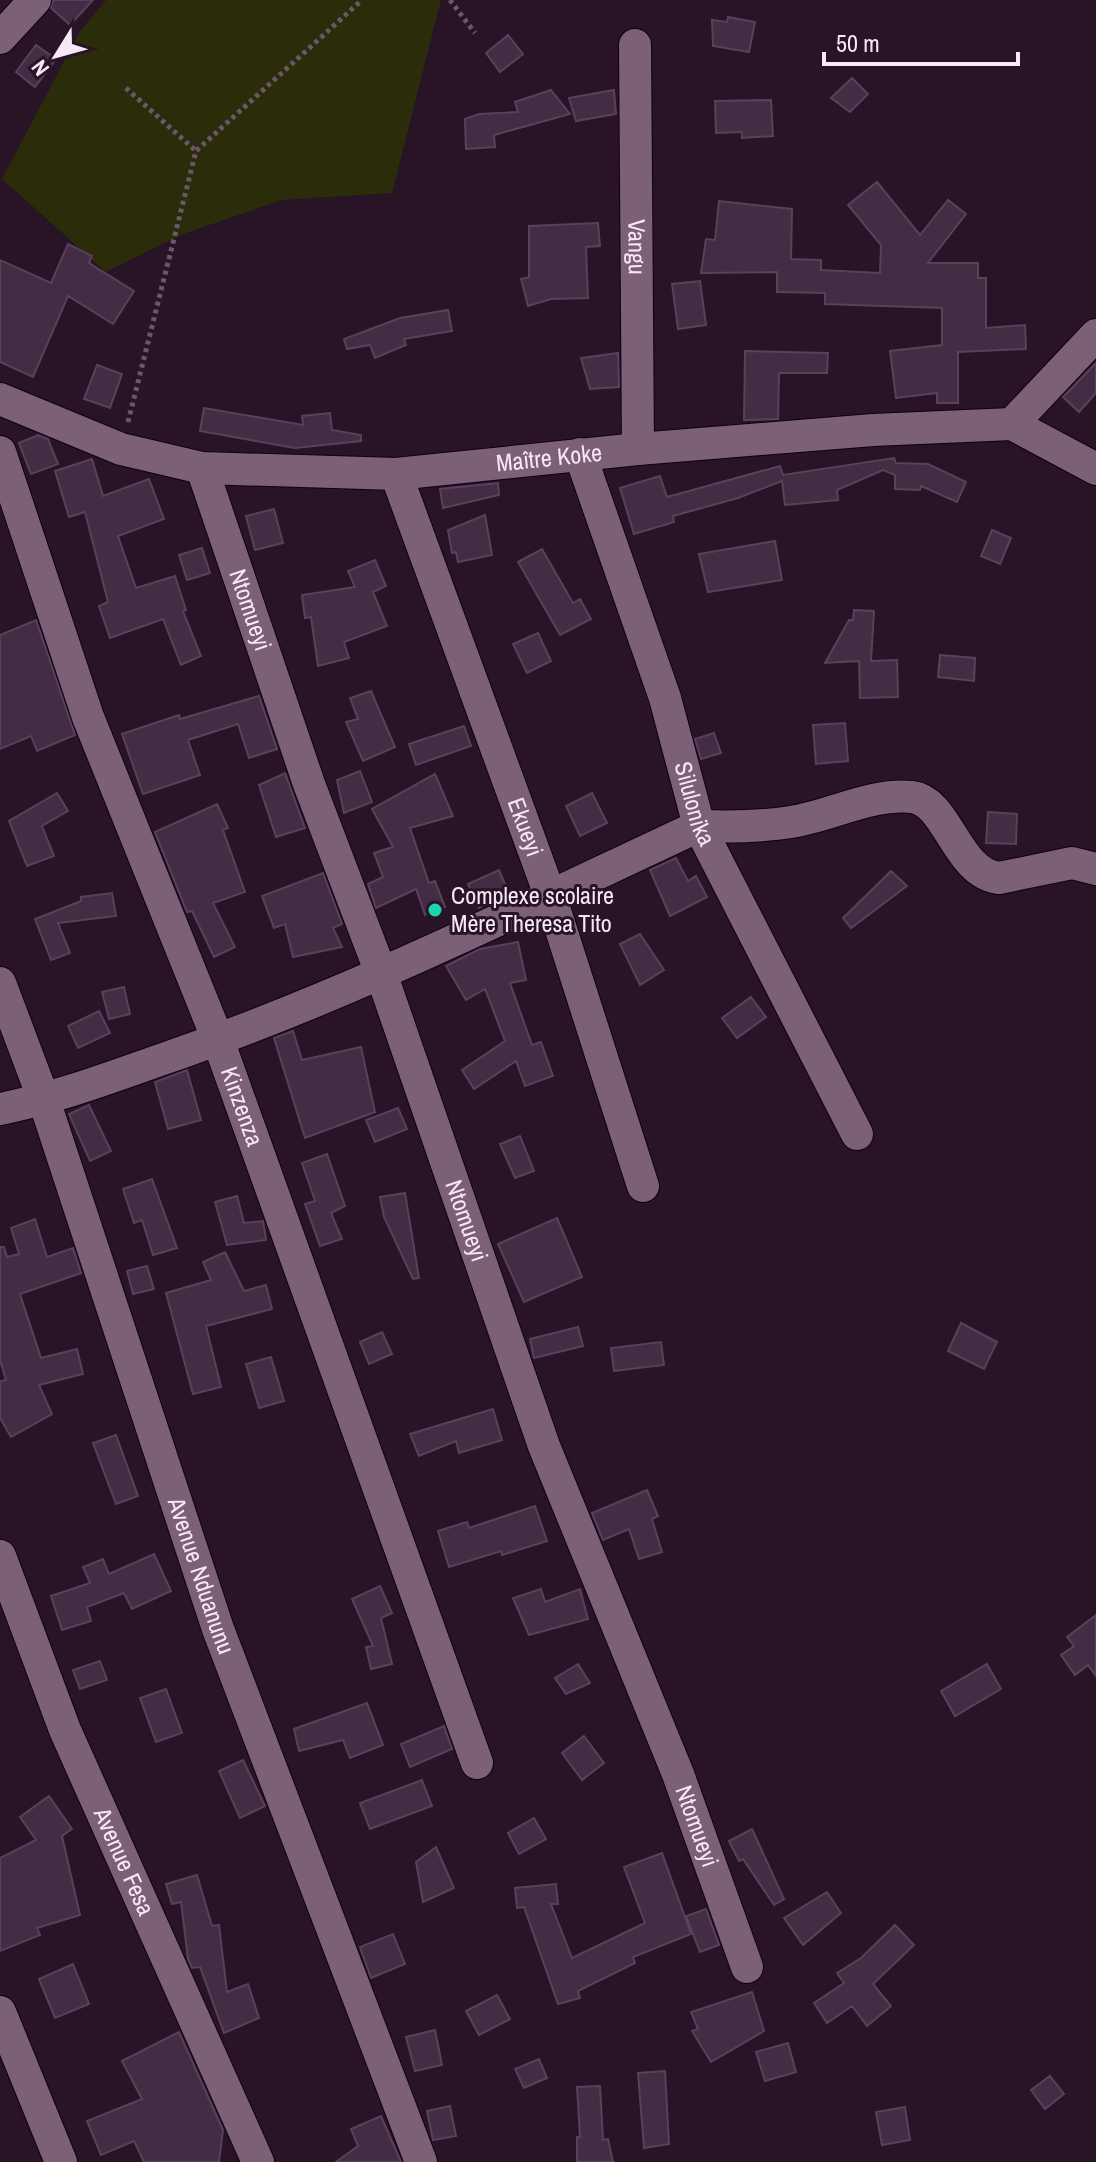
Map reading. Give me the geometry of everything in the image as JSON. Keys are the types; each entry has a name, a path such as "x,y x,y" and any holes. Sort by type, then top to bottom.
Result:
{"street":[{"path":"0,38 35,0"},
{"name":"Vangu","path":"635,45 638,449"},
{"path":"1096,335 1012,424 1096,469"},
{"name":"Maître Koke","path":"0,399 121,449 202,468 396,474 638,449 873,430 1012,424"},
{"name":"Kinzenza","path":"0,452 88,717 218,1040 477,1763"},
{"name":"Silulonika","path":"580,454 665,698 699,826 857,1134"},
{"name":"Ntomueyi","path":"202,468 309,784 381,973 544,1446 678,1774 747,1967"},
{"name":"Ekueyi","path":"396,474 550,895 643,1186"},
{"path":"0,1109 44,1100 218,1040 381,973 699,826 750,827 793,822 872,800 913,797 931,808 975,868 987,877 999,878 1072,863 1096,869"},
{"name":"Avenue Nduanunu","path":"0,983 44,1100 218,1629 421,2162"},
{"name":"Avenue Fesa","path":"0,1556 65,1730 258,2162"},
{"path":"0,2012 61,2162"}],"path":[{"path":"121,449 196,151 362,0"},
{"path":"450,0 475,33"},
{"path":"126,88 196,151"}],"green space":[{"path":"106,0 441,0 392,193 282,200 183,234 106,272 2,179 80,31"}],"building":[{"path":"53,0 93,0 70,25 51,8"},
{"path":"728,17 755,22 749,52 713,46 712,20 727,22"},
{"path":"508,35 523,54 500,72 486,53"},
{"path":"36,45 56,59 35,87 16,72"},
{"path":"852,78 868,94 850,112 831,98"},
{"path":"551,90 570,114 494,135 495,147 466,149 465,119 479,114 518,112 515,102"},
{"path":"614,90 616,114 576,121 569,98"},
{"path":"771,100 773,136 742,138 742,132 716,133 715,101"},
{"path":"877,182 920,235 948,200 966,214 928,263 978,263 978,278 986,278 986,328 1025,325 1026,349 958,352 958,403 937,403 937,393 896,398 890,351 942,345 942,308 825,304 825,293 777,292 777,272 701,273 706,239 715,240 719,201 792,209 791,259 821,260 821,270 880,273 881,245 848,205"},
{"path":"598,223 600,246 586,247 588,298 551,299 528,306 521,279 529,277 529,226"},
{"path":"68,244 92,256 89,263 134,291 113,324 68,296 33,377 0,362 0,260 51,283"},
{"path":"700,281 706,325 678,329 672,284"},
{"path":"448,310 452,331 404,339 406,345 375,358 370,345 347,349 344,339 400,318"},
{"path":"745,351 828,353 827,373 779,373 778,419 744,420"},
{"path":"618,353 619,387 590,389 581,358"},
{"path":"1096,363 1096,393 1079,412 1063,397"},
{"path":"97,365 122,374 110,408 84,399"},
{"path":"204,408 303,425 302,416 330,413 332,430 361,435 361,441 295,448 200,431"},
{"path":"38,435 48,439 58,464 31,474 19,443"},
{"path":"894,458 896,463 928,464 966,482 957,502 921,486 920,490 895,489 895,475 883,470 837,490 838,500 785,505 782,481 738,498 673,516 674,522 634,534 620,488 660,476 667,497 780,466 783,475"},
{"path":"92,459 103,496 149,479 164,519 118,536 136,588 175,576 186,610 183,611 201,656 181,665 163,619 110,638 99,606 108,602 85,512 69,517 55,471"},
{"path":"498,483 499,495 443,508 440,489"},
{"path":"274,509 283,543 255,550 246,516"},
{"path":"485,515 492,555 458,562 456,552 452,553 448,530"},
{"path":"992,530 1011,538 1000,564 981,556"},
{"path":"775,541 782,580 708,592 699,554"},
{"path":"202,548 210,573 187,580 179,555"},
{"path":"542,549 573,603 580,599 591,619 560,635 518,562"},
{"path":"375,560 386,586 373,592 387,626 344,642 349,658 318,666 311,617 305,618 302,595 355,587 348,571"},
{"path":"854,610 874,611 871,661 897,660 898,697 860,698 859,661 825,663 849,620 853,620"},
{"path":"36,620 75,735 37,751 31,736 0,749 0,635"},
{"path":"538,633 551,661 527,673 513,644"},
{"path":"940,655 975,658 974,681 938,677"},
{"path":"371,691 395,747 363,761 346,722 358,719 350,698"},
{"path":"259,696 277,749 249,758 238,724 188,740 200,775 143,794 122,734 179,715 180,719"},
{"path":"845,723 848,761 816,764 813,725"},
{"path":"464,726 471,746 416,765 409,744"},
{"path":"714,733 721,753 701,759 695,739"},
{"path":"360,771 372,802 344,813 337,780"},
{"path":"285,773 305,828 276,837 259,785"},
{"path":"435,774 453,816 410,828 429,883 435,881 445,907 425,915 416,889 376,908 368,884 383,877 374,853 393,847 372,809"},
{"path":"57,793 68,811 42,826 54,856 27,866 9,821"},
{"path":"592,793 607,823 580,836 566,806"},
{"path":"217,804 228,828 223,830 245,892 213,903 235,947 214,957 192,911 187,912 155,832"},
{"path":"988,812 1017,814 1016,844 986,843"},
{"path":"676,858 688,881 696,876 707,897 670,916 650,870"},
{"path":"499,870 509,894 479,908 468,884"},
{"path":"891,871 907,886 851,928 843,918"},
{"path":"323,873 342,924 333,928 342,947 293,957 285,924 274,928 262,896"},
{"path":"112,893 116,916 58,923 70,953 51,960 35,919 81,901 81,897"},
{"path":"640,934 664,970 640,985 620,944"},
{"path":"518,942 526,980 510,983 532,1045 541,1042 553,1076 525,1086 516,1061 474,1089 462,1070 505,1041 485,989 466,1000 446,966 480,949"},
{"path":"124,987 130,1014 109,1019 102,992"},
{"path":"751,997 766,1017 737,1038 722,1018"},
{"path":"99,1011 110,1033 78,1048 68,1026"},
{"path":"293,1031 302,1060 361,1047 375,1112 305,1138 274,1038"},
{"path":"187,1070 201,1120 168,1129 155,1082"},
{"path":"89,1105 111,1151 90,1161 69,1114"},
{"path":"398,1108 407,1129 375,1142 366,1120"},
{"path":"520,1136 534,1171 515,1178 500,1144"},
{"path":"327,1154 345,1206 331,1213 342,1239 320,1246 305,1204 315,1201 302,1163"},
{"path":"152,1179 177,1248 153,1255 142,1220 134,1223 123,1189"},
{"path":"405,1193 419,1278 413,1279 384,1217 380,1197"},
{"path":"237,1196 244,1223 263,1221 266,1240 227,1245 215,1202"},
{"path":"557,1218 582,1277 524,1302 498,1244"},
{"path":"35,1219 47,1257 73,1248 81,1273 20,1294 41,1358 77,1349 83,1374 39,1385 52,1414 11,1437 0,1418 0,1381 6,1380 0,1360 0,1247 4,1247 7,1257 19,1254 11,1228"},
{"path":"225,1252 244,1291 266,1285 272,1309 206,1326 221,1387 193,1394 166,1293 211,1280 203,1262"},
{"path":"147,1266 154,1289 133,1294 127,1271"},
{"path":"961,1323 997,1342 984,1369 948,1351"},
{"path":"578,1327 583,1346 534,1358 530,1339"},
{"path":"382,1332 392,1354 369,1364 360,1342"},
{"path":"661,1342 664,1365 614,1371 611,1348"},
{"path":"271,1357 284,1401 259,1408 246,1364"},
{"path":"493,1409 502,1440 459,1453 456,1441 419,1456 410,1434"},
{"path":"116,1435 138,1496 116,1504 93,1443"},
{"path":"647,1490 658,1516 652,1519 662,1552 639,1559 629,1529 603,1540 592,1513"},
{"path":"535,1506 547,1541 449,1567 438,1531 467,1522 469,1528"},
{"path":"154,1554 171,1591 132,1609 124,1593 87,1607 91,1621 62,1630 51,1596 90,1583 83,1567 103,1559 109,1574"},
{"path":"380,1586 392,1613 381,1618 392,1664 371,1669 366,1647 373,1646 352,1599"},
{"path":"541,1589 545,1602 580,1589 588,1619 529,1635 513,1598"},
{"path":"1096,1615 1096,1676 1088,1665 1075,1675 1061,1655 1074,1646 1067,1637"},
{"path":"100,1661 107,1680 80,1689 73,1670"},
{"path":"578,1664 590,1683 566,1694 555,1678"},
{"path":"987,1664 1001,1689 955,1716 941,1691"},
{"path":"166,1689 182,1733 156,1742 140,1698"},
{"path":"367,1703 383,1745 350,1758 343,1740 299,1751 294,1729"},
{"path":"444,1726 452,1749 410,1767 401,1744"},
{"path":"584,1736 604,1763 582,1780 562,1753"},
{"path":"243,1760 265,1806 240,1818 219,1771"},
{"path":"422,1780 432,1806 370,1829 360,1803"},
{"path":"49,1796 72,1829 62,1836 80,1915 37,1928 40,1935 0,1951 0,1858 36,1840 20,1817"},
{"path":"534,1818 546,1839 519,1854 508,1833"},
{"path":"752,1829 784,1899 774,1905 743,1859 739,1861 729,1841"},
{"path":"436,1847 454,1888 423,1902 416,1862"},
{"path":"662,1853 691,1934 633,1957 635,1963 578,1991 580,1998 558,2004 524,1907 517,1908 515,1888 556,1884 558,1904 551,1904 572,1958 645,1923 624,1867"},
{"path":"197,1875 212,1926 219,1925 227,1992 248,1984 259,2018 224,2033 200,1967 192,1968 188,1959 181,1902 172,1904 166,1884"},
{"path":"827,1892 841,1913 803,1945 784,1918"},
{"path":"706,1909 719,1945 700,1952 686,1916"},
{"path":"895,1925 914,1945 873,1984 891,2006 867,2026 852,2006 827,2023 814,2003 844,1983 837,1973 861,1958"},
{"path":"393,1934 405,1964 371,1978 360,1947"},
{"path":"73,1964 89,2004 55,2018 39,1979"},
{"path":"752,1992 764,2031 711,2062 692,2031 698,2029 691,2012"},
{"path":"497,1995 510,2019 479,2035 466,2011"},
{"path":"435,2030 442,2065 415,2071 406,2037"},
{"path":"179,2032 223,2130 219,2162 144,2162 134,2141 101,2155 87,2121 142,2099 122,2061"},
{"path":"788,2043 796,2072 765,2081 756,2052"},
{"path":"539,2059 547,2078 524,2088 515,2069"},
{"path":"665,2071 669,2144 644,2148 638,2073"},
{"path":"1050,2076 1064,2094 1045,2109 1031,2090"},
{"path":"600,2086 603,2140 608,2139 613,2162 577,2162 577,2137 580,2137 577,2087"},
{"path":"450,2106 456,2136 433,2140 427,2111"},
{"path":"905,2107 910,2140 882,2145 876,2112"},
{"path":"381,2116 401,2162 336,2162 358,2146 351,2129"}],"place":[{"name":"Complexe scolaire Mère Theresa Tito","path":"435,910"}]}
